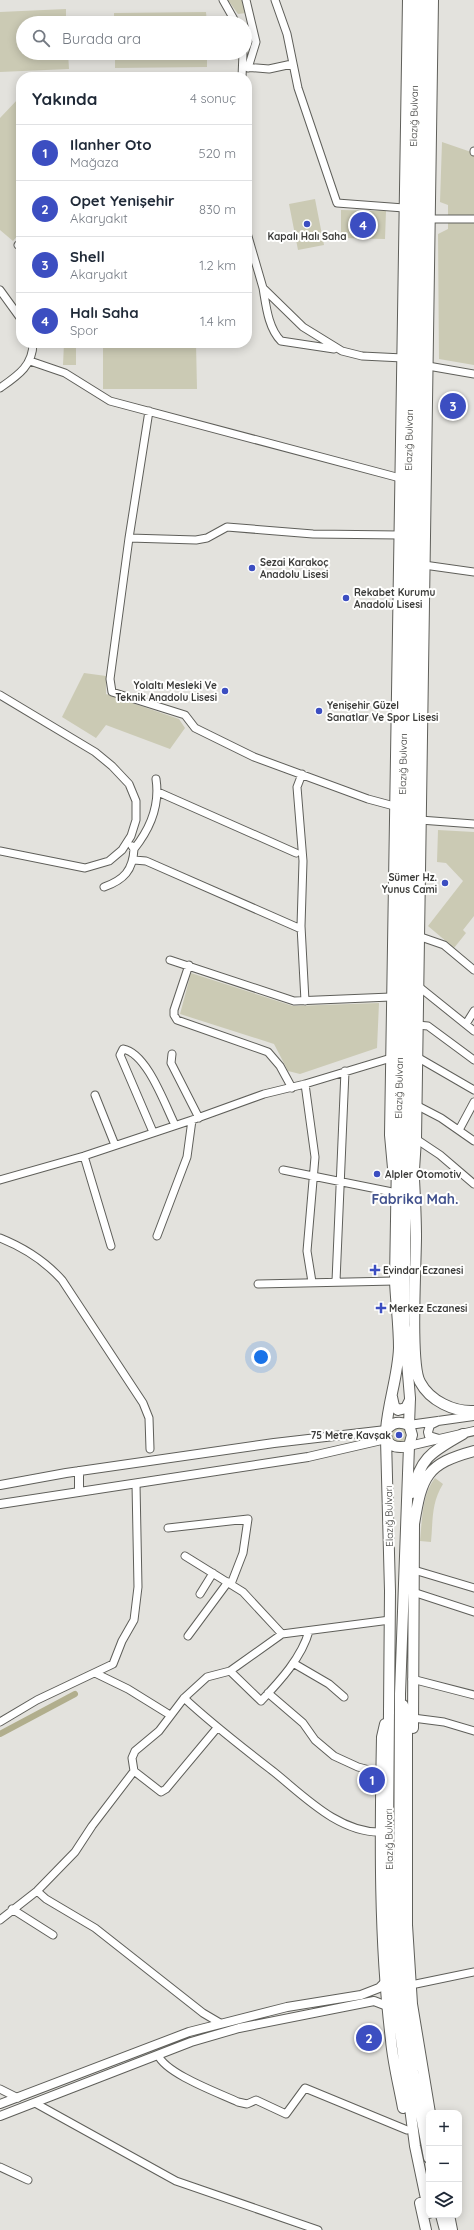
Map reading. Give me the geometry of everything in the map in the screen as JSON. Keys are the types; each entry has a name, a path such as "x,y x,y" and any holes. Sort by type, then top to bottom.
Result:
{"highway":[{"path":"397,1193 391,1160 390,1135 394,806 403,358 408,0"},
{"name":"Elazığ Bulvarı","path":"416,0 395,1281 399,1348 388,1411 386,1435 390,1620 388,1832 394,1984 415,2146 426,2199"},
{"name":"Elazığ Bulvarı","path":"409,1425 410,1398 404,1325 407,1241 425,0"},
{"path":"407,1241 414,1176 416,1139 418,936 434,0"},
{"path":"414,1176 416,1235 415,1355 419,1381 430,1394 447,1406 460,1410 474,1411"},
{"path":"392,1395 394,1406 398,1410 406,1408 410,1398"},
{"path":"397,1422 409,1425 412,1435 409,1446 396,1448 386,1435 397,1422"},
{"path":"407,1516 417,1473 422,1464 432,1452 463,1434"},
{"name":"Elazığ Bulvarı","path":"409,1446 400,1694 399,1919 403,1983 413,2072 427,2146"},
{"path":"407,1753 413,1734 412,1679 414,1524 421,1489 426,1478 440,1463 474,1451"},
{"path":"400,1694 408,1721 407,1925 411,1985 430,2110"},
{"path":"389,1698 382,1738 381,1773 381,1832 387,2006 391,2041 426,2230"},
{"name":"Elazığ Bulvarı","path":"430,2218 433,2230"},
{"path":"443,2218 445,2230"},
{"path":"450,2218 452,2230"}],"main road":[{"path":"409,1425 474,1416"},
{"path":"438,1420 430,1426 428,1432 432,1438 439,1439"},
{"path":"409,1446 474,1431"},
{"path":"0,1484 274,1443 386,1435"},
{"path":"0,1504 308,1457 386,1435"},
{"path":"79,1471 80,1492"},
{"path":"0,2104 189,2032 220,2023 287,2008 361,1995 379,1988 386,1981"},
{"path":"0,2116 191,2042 239,2028 374,2001 387,2006"}],"street":[{"path":"223,0 232,16"},
{"path":"246,0 250,16"},
{"path":"275,0 287,34 292,64 337,203 404,208"},
{"path":"252,25 256,42 252,51"},
{"path":"244,60 245,68"},
{"path":"244,72 248,60"},
{"path":"245,68 269,69 292,64"},
{"path":"430,219 474,219"},
{"path":"252,250 274,331 281,341 342,351 362,356 403,358"},
{"path":"263,288 303,326 342,351"},
{"path":"0,290 16,312"},
{"path":"0,388 19,374 30,361 32,348"},
{"path":"30,361 65,373 110,401 149,410 400,478"},
{"path":"428,366 474,374"},
{"path":"149,410 129,538 110,679 112,692 185,715 192,725 206,734 254,757 368,799 394,806"},
{"path":"129,538 196,540 207,538 228,527 312,534 399,535"},
{"path":"424,565 474,572"},
{"path":"0,695 95,752 112,766 129,784 136,801 136,820 128,841 122,850 109,861 85,868 0,851"},
{"path":"302,774 297,787 300,809 302,861 301,929 305,1001"},
{"path":"134,849 147,833 158,792 156,780"},
{"path":"158,792 296,853"},
{"path":"420,820 474,824"},
{"path":"104,887 118,882 128,873 134,860 134,849 128,841"},
{"path":"134,860 146,861 301,929"},
{"path":"418,936 444,945 474,970"},
{"path":"170,960 189,965 294,1001 392,997"},
{"path":"189,965 174,1010 174,1015 177,1020 268,1052 280,1066 292,1088"},
{"path":"418,986 474,1031"},
{"path":"466,1024 474,1010"},
{"path":"417,1025 428,1026 474,1060"},
{"path":"153,1132 120,1055 123,1048 132,1052 145,1067 175,1125"},
{"path":"157,1236 186,1162 196,1119 171,1063 172,1054"},
{"path":"417,1057 474,1090"},
{"path":"0,1180 84,1156 196,1119 264,1094 292,1088 391,1058"},
{"path":"336,1281 345,1071"},
{"path":"305,1084 315,1157 307,1251 312,1282"},
{"path":"96,1095 115,1145"},
{"path":"459,1130 474,1102"},
{"path":"416,1105 459,1130 474,1141"},
{"path":"416,1139 440,1155 474,1184"},
{"path":"84,1156 111,1246"},
{"path":"283,1170 340,1180 397,1193"},
{"path":"0,1238 34,1254 49,1266 62,1280 142,1402 149,1418 150,1449"},
{"path":"258,1284 336,1281 395,1281"},
{"path":"0,1722 37,1700 113,1664 134,1620 138,1587 136,1484"},
{"path":"168,1528 248,1519 243,1553 229,1583 188,1636"},
{"path":"185,1556 243,1592 282,1634"},
{"path":"414,1570 474,1588"},
{"path":"200,1594 213,1573"},
{"path":"413,1592 474,1612"},
{"path":"216,1728 166,1789 161,1792 134,1771 132,1758 135,1751 159,1731 184,1698 207,1677 230,1672 282,1634 390,1620"},
{"path":"230,1672 261,1701 293,1663 306,1642 309,1630"},
{"path":"293,1663 329,1684 344,1697"},
{"path":"95,1673 128,1689 170,1715"},
{"path":"412,1679 474,1695"},
{"path":"268,1693 303,1723 315,1740 329,1752 344,1762 381,1773"},
{"path":"184,1698 216,1728 319,1808 336,1819 355,1828 381,1832"},
{"path":"413,1718 444,1722 474,1731"},
{"path":"0,1920 12,1909 37,1891 75,1852 92,1826 134,1771"},
{"path":"37,1891 46,1899 96,1928 203,2013 220,2023"},
{"path":"12,1909 53,1935"},
{"path":"411,1985 474,1972"},
{"path":"158,2055 163,2064 238,2102 247,2104 256,2100 286,2114 305,2088 407,2130"},
{"path":"0,2088 18,2098"},
{"path":"35,2103 176,2181 311,2229"},
{"path":"0,2167 28,2180"}],"green space":[{"path":"228,0 245,0 246,13 238,14"},
{"path":"66,9 66,16 16,16 16,60 68,60 69,69 0,72 0,12"},
{"path":"206,12 206,16 114,16 114,13"},
{"path":"115,60 207,60 207,67 115,68"},
{"path":"16,101 16,238 13,241 0,230 0,118"},
{"path":"442,142 474,153 474,365 439,359 438,234 448,229 448,205 440,202"},
{"name":"Kapalı Halı Saha","path":"315,199 324,245 298,250 289,204"},
{"path":"341,210 386,211 385,239 341,238"},
{"path":"64,348 76,348 76,365 63,365"},
{"path":"103,348 196,348 197,389 103,389"},
{"path":"84,673 106,676 106,694 179,719 185,728 170,749 106,725 96,738 62,717"},
{"path":"438,830 474,832 474,916 463,930 466,933 454,948 428,926 463,881 446,863 437,862"},
{"path":"191,973 293,1006 379,1003 377,1048 300,1074 288,1071 274,1044 180,1014"},
{"path":"399,1427 406,1432 407,1435 402,1442 399,1443 392,1438 391,1435 396,1428"},
{"path":"435,1478 443,1484 434,1505 431,1542 420,1541 425,1500 427,1492"}],"waterway":[{"path":"0,1734 75,1694"}],"place":[{"name":"Kapalı Halı Saha","path":"307,224"},
{"name":"Halı Saha","path":"363,225"},
{"name":"Shell","path":"453,406"},
{"name":"Sezai Karakoç Anadolu Lisesi","path":"252,568"},
{"name":"Rekabet Kurumu Anadolu Lisesi","path":"346,598"},
{"name":"Yolaltı Mesleki Ve Teknik Anadolu Lisesi","path":"225,691"},
{"name":"Yenişehir Güzel Sanatlar Ve Spor Lisesi","path":"319,711"},
{"name":"Sümer Hz. Yunus Cami","path":"445,883"},
{"name":"Alpler Otomotiv","path":"377,1174"},
{"name":"Evindar Eczanesi","path":"375,1270"},
{"name":"Merkez Eczanesi","path":"381,1308"},
{"name":"75 Metre Kavşak","path":"399,1435"},
{"name":"Ilanher Oto","path":"372,1780"},
{"name":"Opet Yenişehir","path":"369,2038"}],"district":[{"name":"Fabrika Mah.","path":"415,1199"}]}
